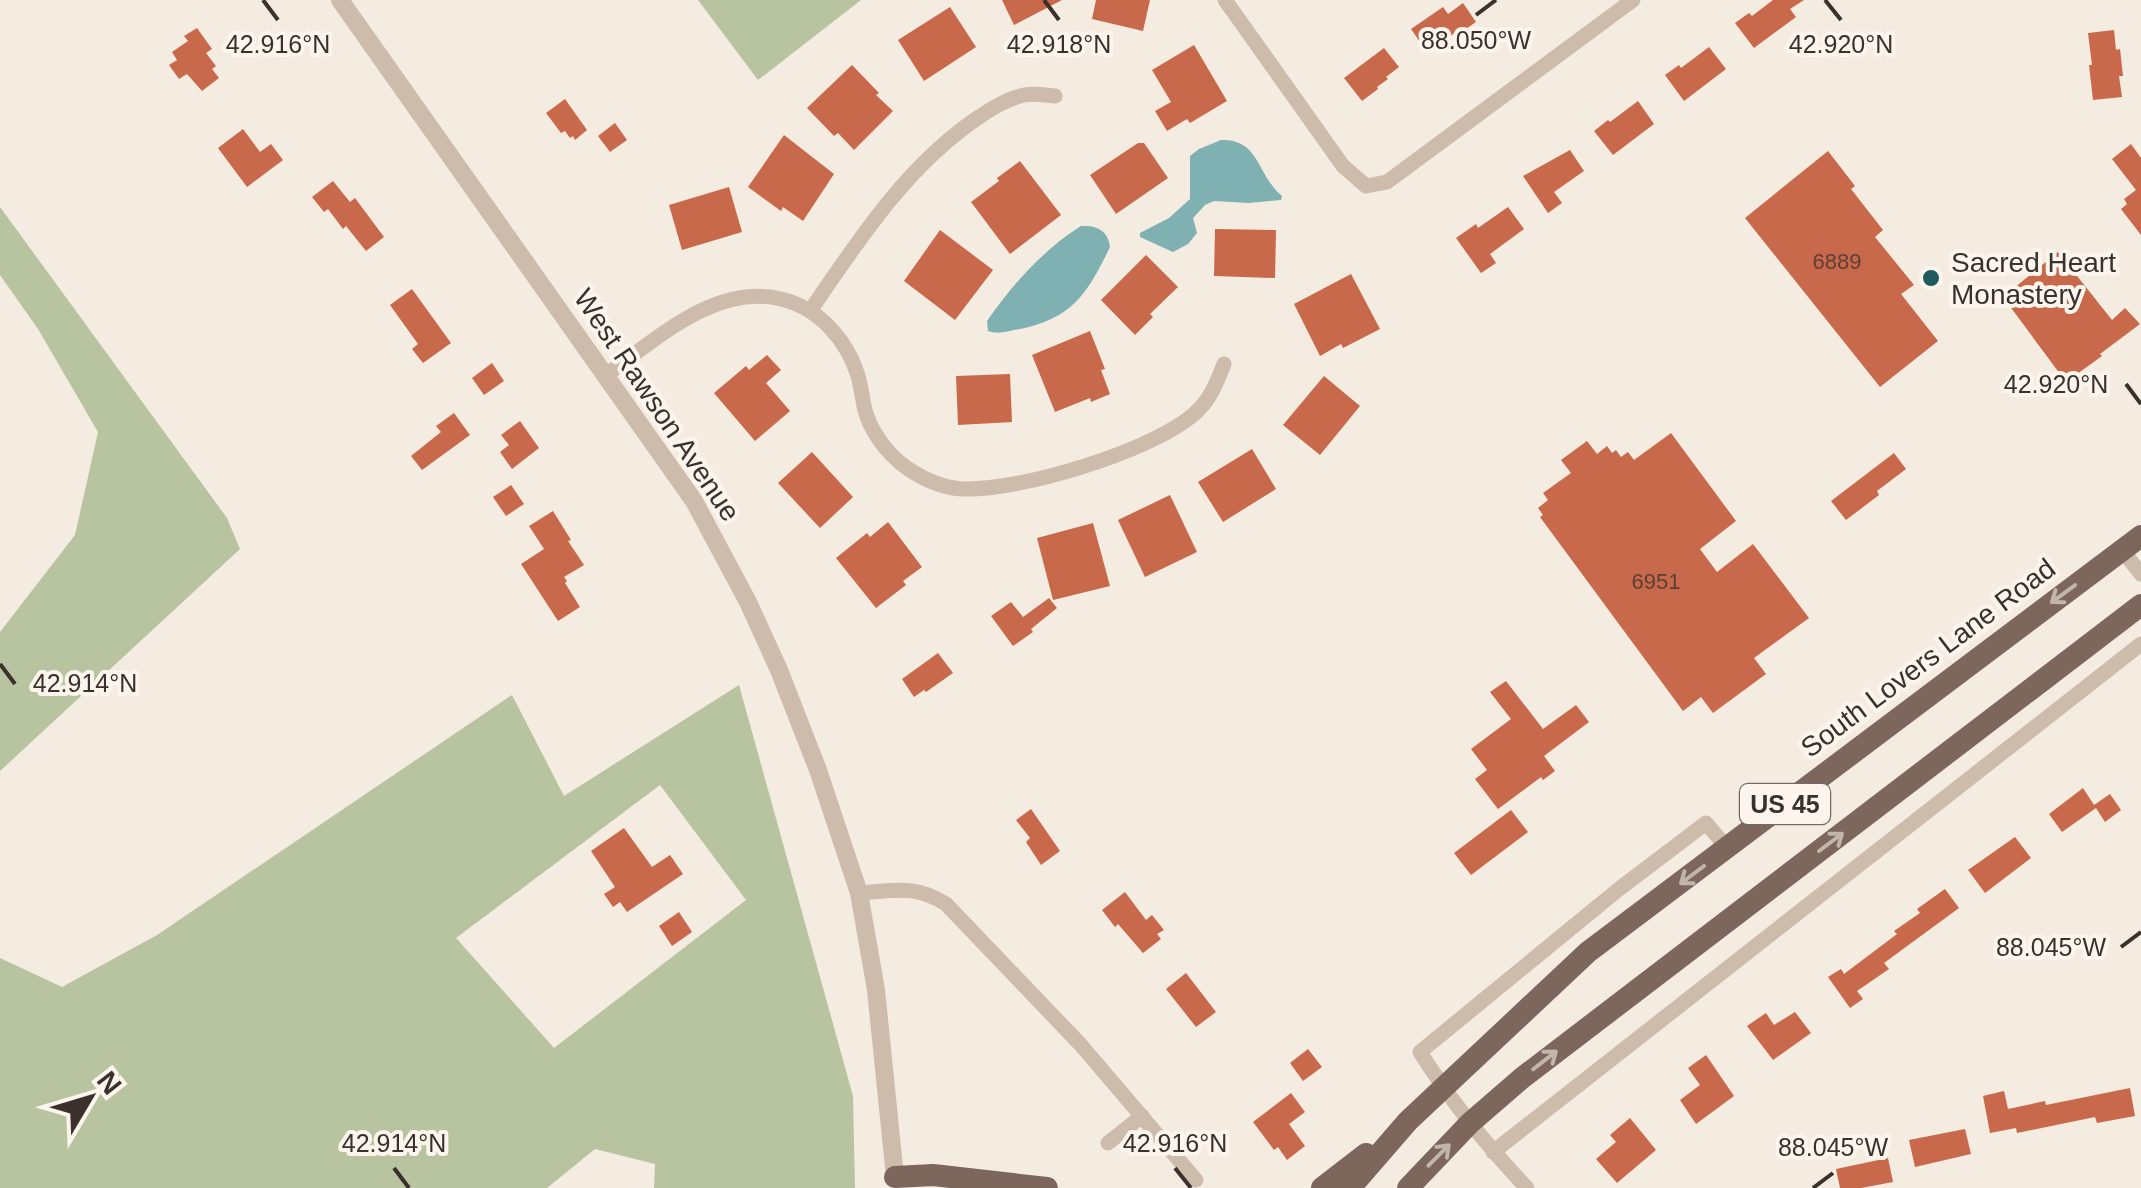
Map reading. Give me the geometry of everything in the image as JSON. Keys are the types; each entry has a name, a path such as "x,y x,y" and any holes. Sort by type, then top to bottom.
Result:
{"main road":[{"name":"South Lovers Lane Road","path":"1408,1188 1456,1105 1588,952 2132,543"},
{"name":"South Lovers Lane Road","path":"1350,1188 1408,1121 1522,1078 2141,605"},
{"path":"1322,1188 1408,1121"},
{"path":"895,1177 933,1175 1047,1188"}],"street":[{"name":"West Rawson Avenue","path":"340,0 694,501 748,602 818,770 858,893 876,990 895,1177"},
{"path":"1225,0 1343,166 1366,186 1387,182 1633,0"},
{"path":"810,311 866,229 910,177 959,131 1007,100 1034,94 1054,96"},
{"path":"606,376 714,304 744,296 768,296 797,304 822,320 842,343 859,379 868,418 891,454 931,481 965,489 1039,478 1152,439 1190,418 1202,406 1213,393 1224,364"},
{"path":"2132,543 2141,574"},
{"path":"1493,1152 2141,644"},
{"path":"1528,1188 1493,1152 1420,1052 1706,822 1728,848"},
{"path":"858,893 918,890 946,904 1080,1044 1196,1180"},
{"path":"1108,1143 1142,1116"}],"green space":[{"path":"698,0 861,0 758,80"},
{"path":"0,207 227,518 240,549 0,771 0,632 75,535 98,432 38,329 0,275"},
{"path":"739,685 853,1096 855,1188 654,1188 655,1164 595,1149 547,1188 0,1188 0,958 62,987 157,935 512,695 564,796","holes":["660,785 746,900 554,1048 456,938"]}],"water":[{"path":"1221,140 1234,141 1251,151 1281,200 1214,201 1205,205 1193,218 1197,233 1188,244 1173,252 1140,237 1140,233 1169,218 1190,199 1190,156"},
{"path":"1081,226 1100,230 1110,247 1076,302 1038,324 1004,332 988,331 987,321 1018,281"}],"building":[{"path":"1002,0 1062,0 1014,25"},
{"path":"1096,0 1150,0 1143,31 1092,19"},
{"path":"1773,0 1804,0 1790,9 1796,17 1754,48 1735,23"},
{"path":"1463,3 1476,22 1427,52 1411,29 1443,7 1448,14"},
{"path":"950,7 976,47 924,81 898,40"},
{"path":"197,28 212,49 206,53 219,78 202,91 187,74 179,79 169,65 177,60 172,52 188,41 184,36"},
{"path":"2114,30 2116,50 2120,49 2122,97 2093,100 2088,33"},
{"path":"1194,45 1227,101 1190,123 1187,119 1167,131 1155,111 1171,102 1152,70"},
{"path":"1709,47 1726,69 1684,101 1665,75"},
{"path":"1384,48 1399,67 1362,101 1344,78"},
{"path":"852,65 893,111 854,150 807,108"},
{"path":"565,99 587,130 575,140 565,131 561,133 546,113"},
{"path":"1638,101 1654,124 1613,155 1594,131"},
{"path":"615,123 627,140 610,152 598,136"},
{"path":"243,129 260,152 271,144 283,160 247,187 218,148"},
{"path":"784,135 834,174 803,221 783,207 781,211 748,187"},
{"path":"1138,143 1144,143 1168,178 1116,214 1090,175"},
{"path":"2131,144 2141,158 2141,235 2121,209 2127,204 2124,199 2136,190 2112,159"},
{"path":"1570,150 1584,171 1554,192 1562,203 1548,213 1523,176"},
{"path":"1828,151 1883,230 1875,237 1914,285 1901,294 1938,341 1880,387 1745,218"},
{"path":"1020,161 1061,215 1010,254 971,202"},
{"path":"333,181 350,202 355,198 384,237 366,251 346,226 343,229 328,209 324,212 312,197"},
{"path":"729,187 742,232 682,250 669,205"},
{"path":"1508,207 1524,229 1490,254 1496,263 1481,273 1456,238"},
{"path":"1215,229 1276,230 1275,278 1214,276"},
{"path":"940,230 993,270 955,320 904,281"},
{"path":"2058,252 2112,320 2125,308 2140,324 2066,382 2003,297"},
{"path":"1146,255 1178,287 1135,335 1101,300"},
{"path":"1351,274 1380,329 1320,356 1294,304"},
{"path":"412,289 451,343 423,363 412,349 418,344 390,305"},
{"path":"1090,331 1110,394 1055,412 1032,355"},
{"path":"767,355 781,370 766,383 790,411 755,441 714,393 746,366 749,370"},
{"path":"492,363 504,381 484,395 472,378"},
{"path":"1010,374 1012,422 958,425 956,376"},
{"path":"1324,376 1360,406 1320,455 1283,425"},
{"path":"454,413 470,435 422,470 411,456 441,432 436,426"},
{"path":"520,421 539,448 512,469 500,452 509,445 501,435"},
{"path":"1671,433 1736,521 1700,549 1717,572 1753,544 1809,618 1754,658 1766,674 1713,713 1701,697 1683,711 1540,517 1543,515 1538,508 1548,500 1543,493 1571,473 1561,460 1587,441 1597,454 1607,446 1621,457 1628,452 1634,460"},
{"path":"1252,449 1276,489 1223,522 1198,482"},
{"path":"812,452 853,497 820,528 778,483"},
{"path":"1894,453 1906,469 1846,520 1831,501"},
{"path":"511,485 524,504 506,516 493,497"},
{"path":"1170,495 1197,552 1145,577 1118,520"},
{"path":"553,511 584,565 564,577 580,607 558,621 521,564 544,549 529,526"},
{"path":"888,522 922,567 876,608 836,558"},
{"path":"1093,523 1110,586 1053,600 1037,538"},
{"path":"1049,598 1057,608 1013,646 991,616 1011,602 1023,617"},
{"path":"938,653 953,673 914,697 902,679"},
{"path":"1506,681 1543,729 1576,705 1589,722 1544,756 1555,771 1498,809 1475,779 1487,770 1471,749 1511,719 1490,692"},
{"path":"2083,788 2094,805 2110,794 2121,810 2105,822 2096,808 2062,832 2049,814"},
{"path":"1031,809 1060,851 1041,865 1026,842 1030,838 1016,820"},
{"path":"1511,810 1528,832 1471,875 1454,853"},
{"path":"624,828 652,867 670,855 683,874 627,912 620,902 613,907 604,894 615,887 591,851"},
{"path":"2015,837 2031,858 1985,893 1968,870"},
{"path":"1945,889 1959,908 1884,963 1889,969 1857,991 1863,999 1850,1008 1828,977 1841,969 1844,974 1897,934 1894,931 1920,913 1917,909"},
{"path":"1125,892 1146,920 1152,915 1164,930 1157,934 1161,939 1143,953 1102,910"},
{"path":"679,912 692,932 672,946 659,926"},
{"path":"1186,973 1216,1012 1196,1027 1166,989"},
{"path":"1795,1012 1811,1033 1773,1060 1747,1026 1766,1013 1774,1025"},
{"path":"1308,1049 1322,1067 1303,1081 1290,1063"},
{"path":"1706,1055 1734,1096 1696,1124 1680,1100 1700,1085 1688,1068"},
{"path":"2130,1088 2135,1116 2097,1123 2095,1117 2017,1133 2016,1128 1990,1133 1983,1096 2004,1091 2008,1109"},
{"path":"1291,1093 1305,1112 1289,1124 1305,1146 1287,1160 1278,1147 1274,1150 1253,1122"},
{"path":"1630,1118 1656,1150 1617,1183 1596,1159 1616,1142 1610,1135"},
{"path":"1965,1129 1971,1154 1915,1167 1909,1140"},
{"path":"1888,1158 1893,1182 1840,1188 1836,1169"}],"place":[{"name":"Sacred Heart Monastery","path":"1931,278"}]}
